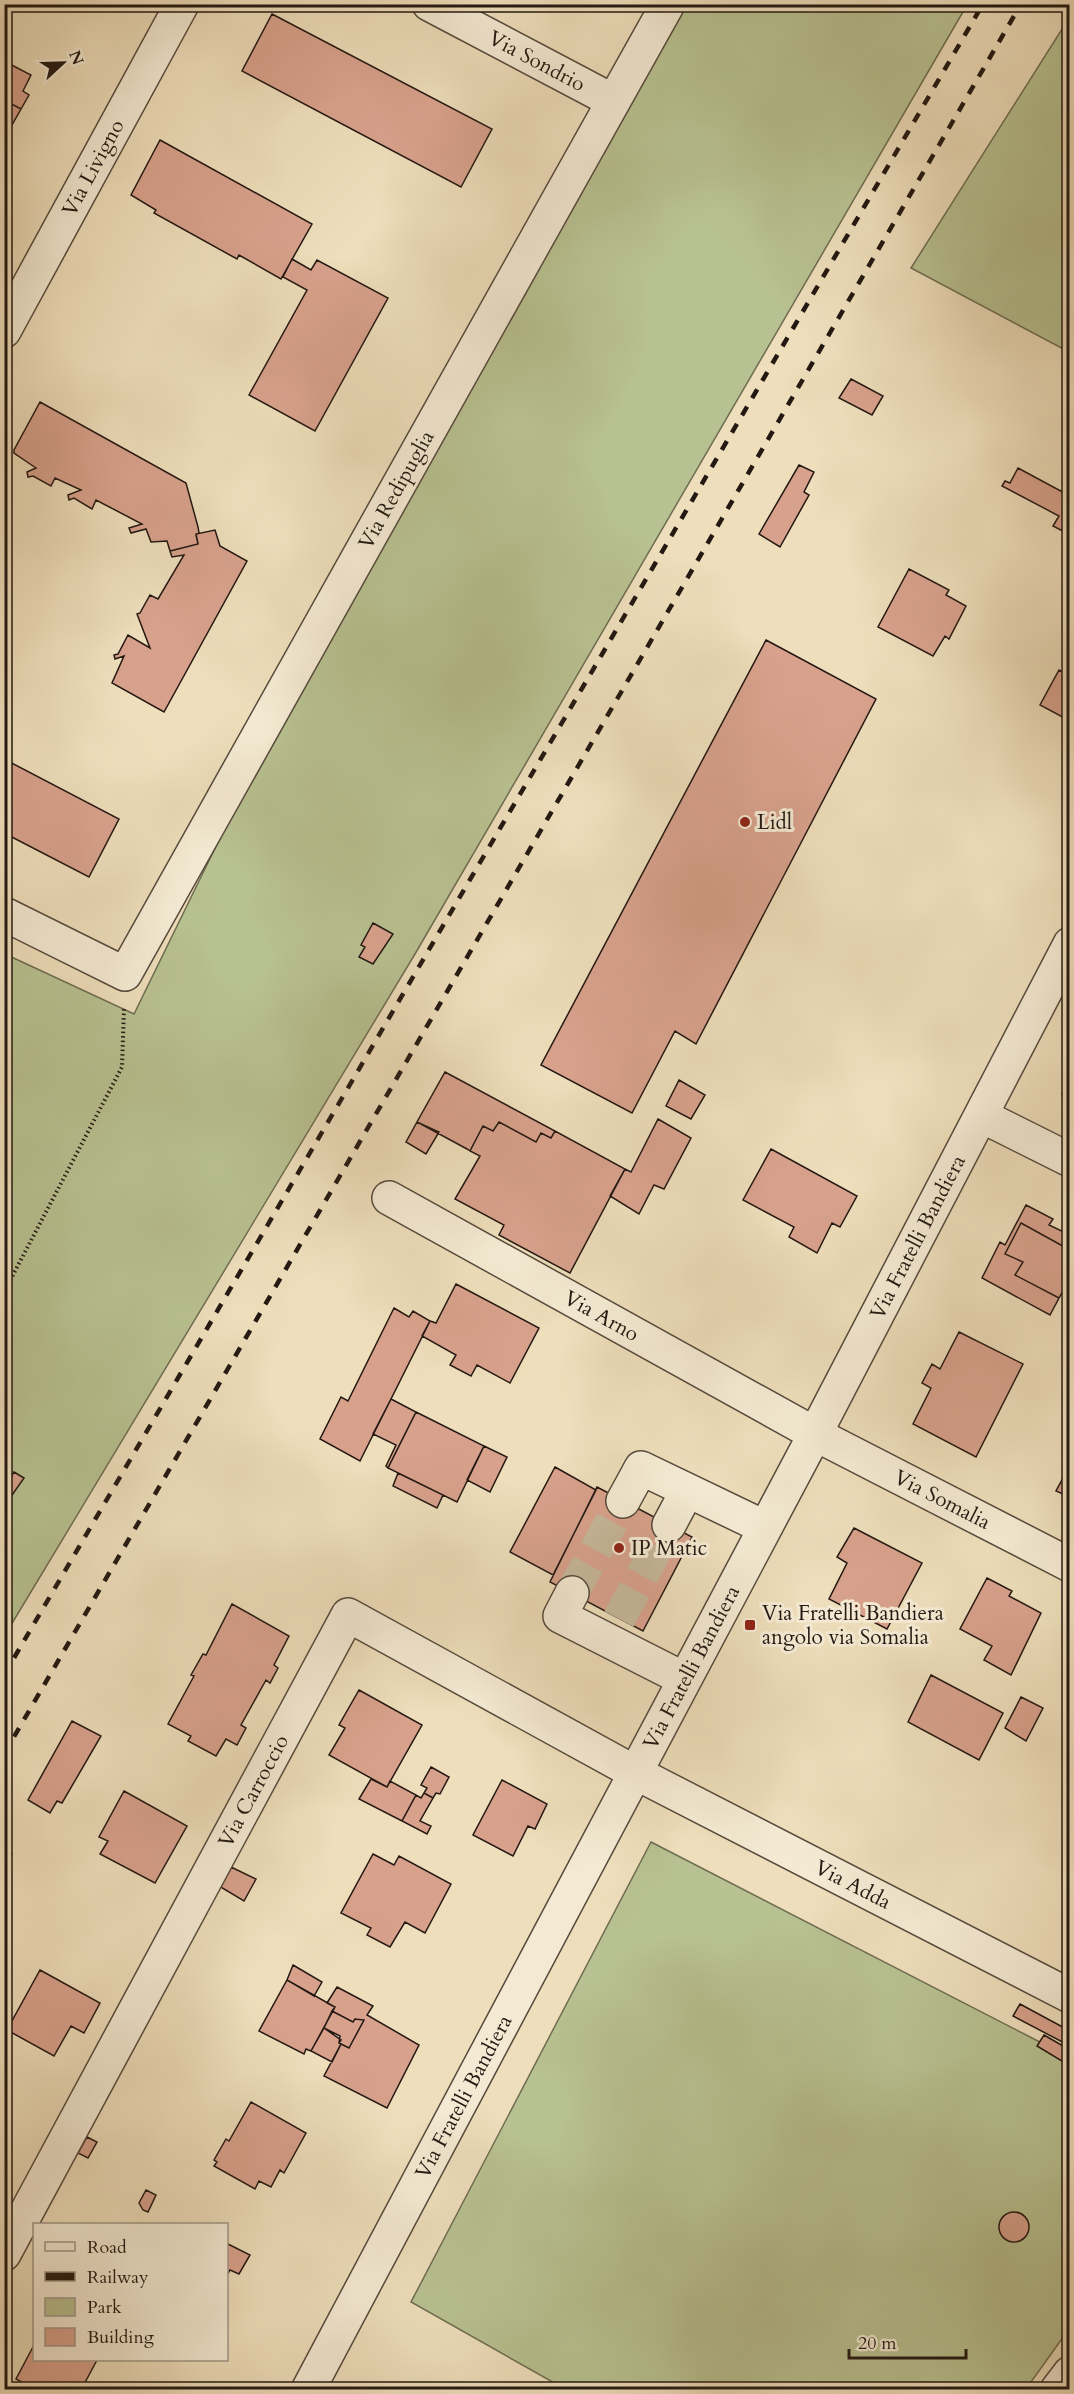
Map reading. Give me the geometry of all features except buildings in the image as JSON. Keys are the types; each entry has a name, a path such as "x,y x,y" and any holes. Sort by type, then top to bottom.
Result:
{"street":[{"name":"Via Livigno","path":"4,331 182,4"},
{"name":"Via Sondrio","path":"429,4 613,100"},
{"name":"Via Redipuglia","path":"125,974 668,4"},
{"path":"4,914 125,974"},
{"name":"Via Fratelli Bandiera","path":"308,2390 815,1434 1070,944"},
{"path":"982,1116 1070,1160"},
{"name":"Via Arno","path":"389,1198 815,1434"},
{"name":"Via Somalia","path":"815,1434 1070,1565"},
{"path":"623,1501 641,1468 764,1527"},
{"path":"669,1525 687,1491"},
{"path":"572,1593 560,1616 613,1629 684,1679"},
{"name":"Via Carroccio","path":"4,2254 348,1615 634,1772"},
{"name":"Via Adda","path":"634,1772 1070,1996"},
{"path":"1057,2390 1070,2373"}],"path":[{"path":"4,1292 122,1067 125,974"}],"green space":[{"path":"685,5 967,5 415,954 5,1635 5,954 134,1014 219,840 208,833"},
{"path":"1069,18 1070,352 911,268"},
{"path":"651,1842 1069,2057 1069,2329 1026,2389 565,2389 411,2302"}],"tunnel":[{"path":"572,1593 623,1501"},
{"path":"619,1619 669,1525"}],"railway":[{"path":"4,1675 983,4"},
{"path":"4,1754 1021,4"}],"place":[{"name":"Lidl","path":"745,822"},
{"name":"IP Matic","path":"619,1548"},
{"name":"Via Fratelli Bandiera angolo via Somalia","path":"750,1625"}]}
